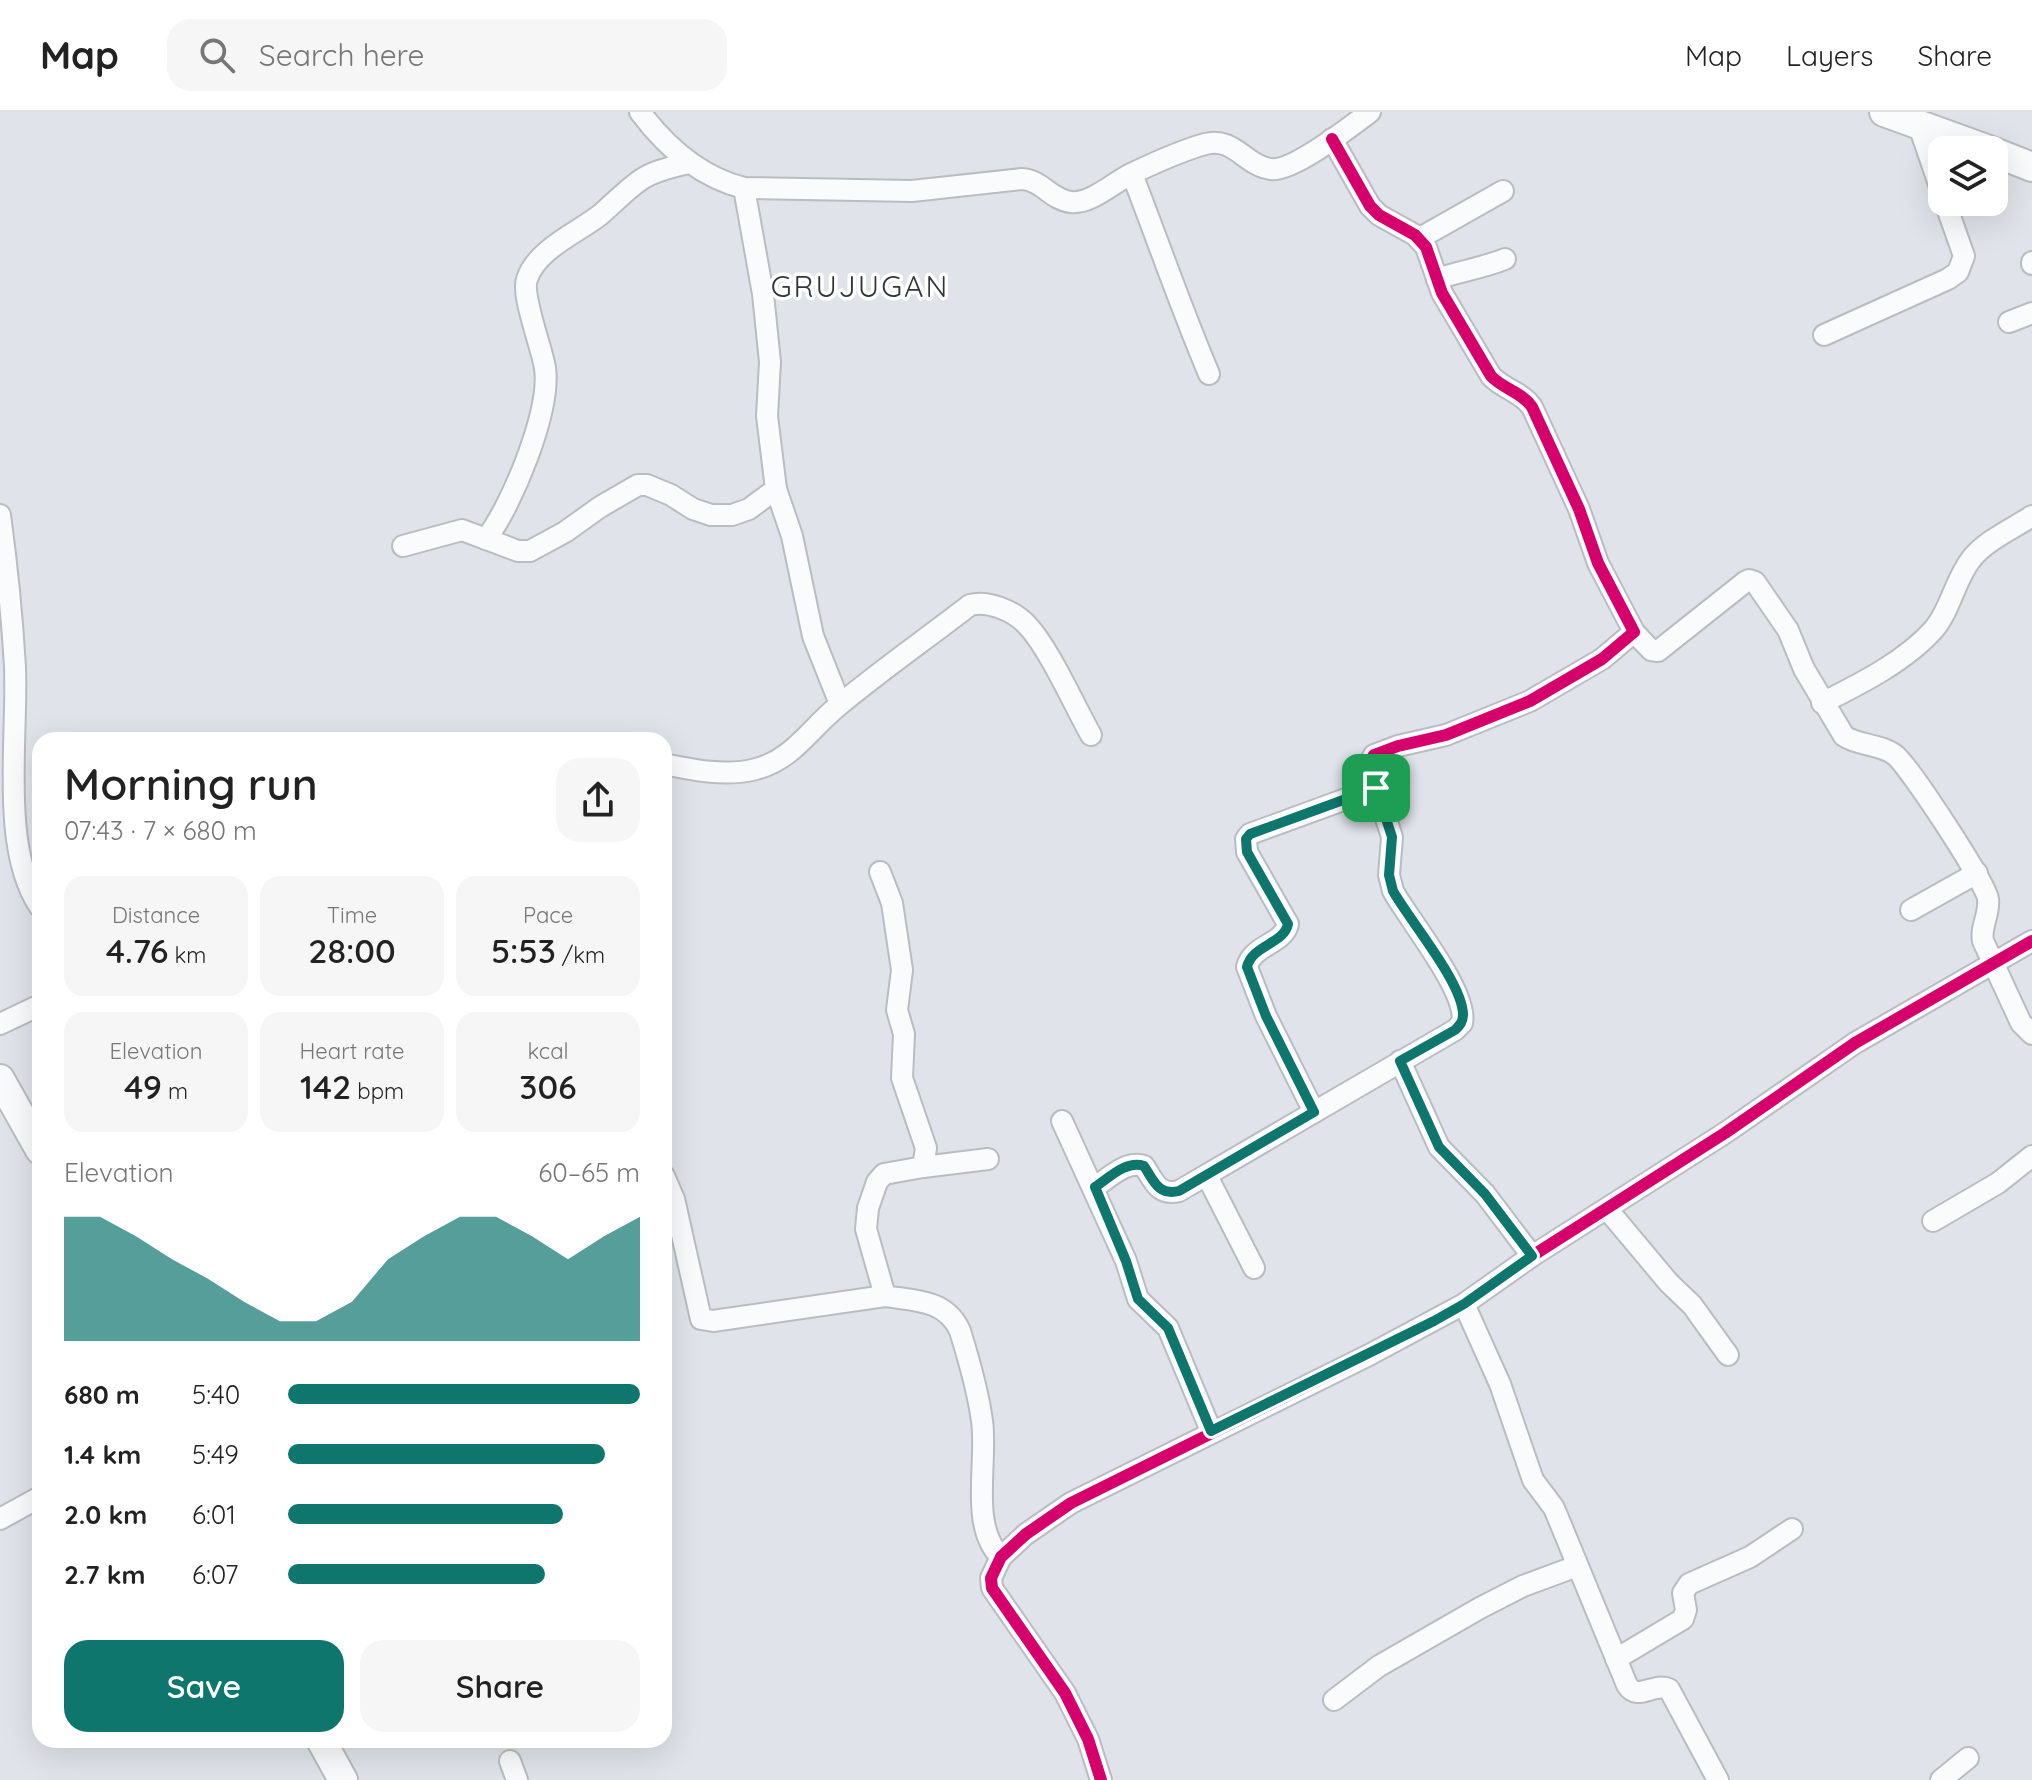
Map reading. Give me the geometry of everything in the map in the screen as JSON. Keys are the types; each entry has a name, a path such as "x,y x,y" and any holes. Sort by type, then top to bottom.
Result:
{"street":[{"path":"640,112 671,149 688,163 731,185 744,188 912,191 1022,179 1034,180 1056,197 1070,202 1094,196 1132,174 1208,143 1234,147 1254,163 1268,169 1281,169 1370,112"},
{"path":"1885,112 1952,136"},
{"path":"1918,123 1928,152"},
{"path":"1332,139 1370,206 1379,215 1420,238 1442,293 1491,376 1524,397 1532,407 1579,509 1598,563 1634,632 1651,650 1658,651 1745,582 1753,580 1788,630 1804,669 1844,736 1896,755 1977,873 1988,897 1988,912 1981,934 1983,941 2024,1006 2021,1023 2032,1034"},
{"path":"2008,155 2028,161"},
{"path":"486,539 511,499 544,405 545,367 526,281 532,268 544,255 582,229 641,179 688,163"},
{"path":"1132,174 1173,289 1209,374"},
{"path":"744,188 763,294 769,348 767,416 776,489 792,536 813,636 840,704"},
{"path":"1420,238 1503,191"},
{"path":"1824,335 1958,272 1964,256 1950,216"},
{"path":"1437,279 1505,259"},
{"path":"2009,322 2032,313"},
{"path":"403,546 462,530 518,551 530,551 638,485 647,485 711,515 732,515 749,509 776,489"},
{"path":"0,515 9,582 8,681 15,817 23,879 32,894"},
{"path":"1822,703 1894,662 1932,632 1971,559 1983,547 2032,516"},
{"path":"672,766 736,772 756,769 782,759 840,704 978,602 1004,610 1029,627 1091,735"},
{"path":"1095,1187 1129,1165 1137,1164 1144,1166 1158,1189 1170,1193 1207,1176 1455,1030 1462,1023 1463,1017 1452,984 1393,891 1389,875 1392,837 1370,759 1374,755 1446,735 1530,701 1602,659 1634,632"},
{"path":"1314,1112 1266,1016 1247,967 1251,956 1285,933 1288,924 1247,852 1246,839 1250,834 1376,788"},
{"path":"880,872 892,903 902,970 897,1010 904,1034 902,1078 926,1148 923,1167"},
{"path":"1911,910 1977,873"},
{"path":"1101,1780 1088,1739 1065,1693 992,1588 991,1578 1001,1557 1026,1534 1071,1503 1369,1355 1464,1304 1532,1256 1725,1133 1855,1043 2032,941"},
{"path":"0,1024 32,1009"},
{"path":"1400,1061 1439,1147 1485,1194 1532,1256"},
{"path":"0,1079 32,1136"},
{"path":"1062,1121 1095,1187 1126,1261 1138,1299 1168,1328 1211,1431"},
{"path":"1933,1221 1998,1183 2032,1156"},
{"path":"885,1296 866,1229 868,1208 877,1182 884,1174 988,1159"},
{"path":"1207,1176 1254,1268"},
{"path":"672,1194 701,1319 713,1321 885,1296 927,1301 948,1312 956,1321 977,1394 983,1423 986,1538 1001,1557"},
{"path":"1607,1209 1669,1283 1692,1305 1728,1355"},
{"path":"1464,1304 1500,1384 1533,1480 1554,1508 1633,1693 1660,1686 1669,1689 1718,1780"},
{"path":"0,1519 32,1501"},
{"path":"1616,1659 1683,1619 1686,1610 1683,1593 1689,1584 1750,1557 1792,1529"},
{"path":"1334,1700 1379,1666 1480,1608 1523,1586 1577,1566"},
{"path":"325,1748 343,1780"},
{"path":"1941,1780 1968,1758"}],"cycle path":[{"path":"1314,1112 1266,1016 1247,967 1255,954 1281,936 1288,924 1247,852 1246,839 1250,834 1376,788 1369,764 1374,755 1446,735 1530,701 1602,659 1634,632 1598,563 1579,509 1532,407 1491,376 1442,293 1426,247 1415,235 1379,215 1370,206 1332,139"},
{"path":"1101,1780 1088,1739 1065,1693 992,1588 991,1578 1001,1557 1026,1534 1071,1503 1369,1355 1464,1304 1532,1256 1725,1133 1855,1043 2032,941"}],"district":[{"name":"GRUJUGAN","path":"860,287"}],"route":[{"path":"1376,788 1392,837 1389,875 1393,891 1452,984 1463,1009 1462,1023 1455,1030 1400,1061 1439,1147 1485,1194 1532,1256 1464,1304 1434,1321 1211,1431 1168,1328 1138,1299 1126,1261 1095,1187 1129,1165 1141,1164 1158,1189 1170,1193 1179,1191 1314,1112 1249,978 1247,967 1251,956 1285,933 1288,924 1247,852 1246,839 1250,834 1376,788"}]}
